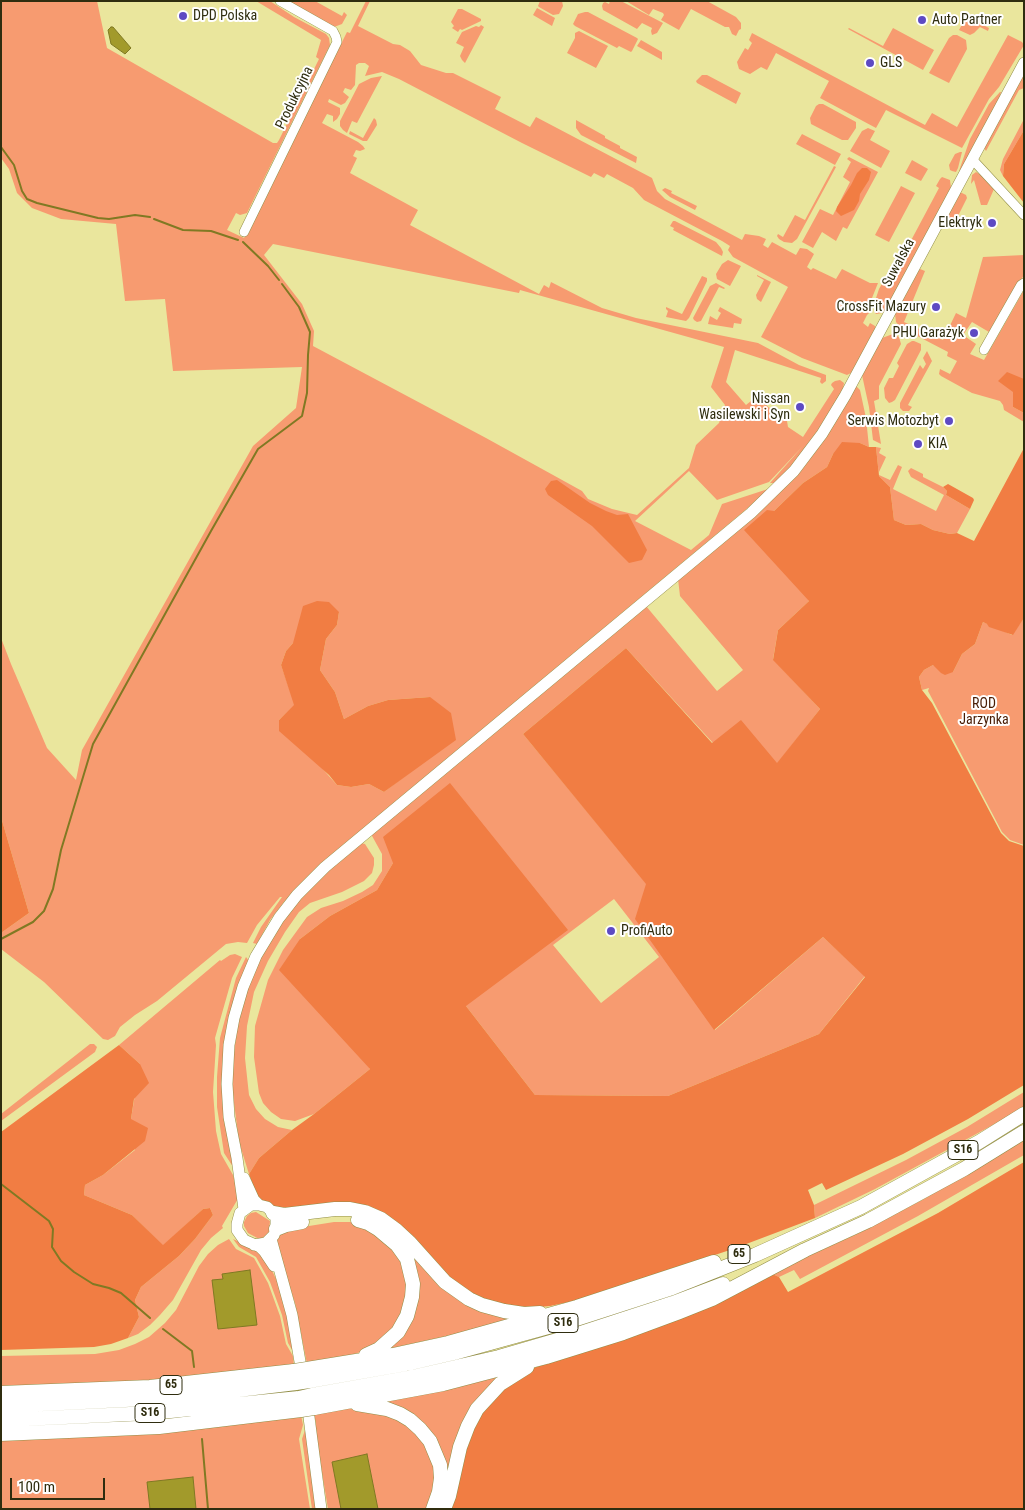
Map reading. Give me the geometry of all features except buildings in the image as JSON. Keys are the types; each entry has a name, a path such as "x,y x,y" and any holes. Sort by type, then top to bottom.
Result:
{"highway":[{"name":"S16","path":"1,1434 159,1427 570,1322 672,1288 747,1259 808,1232 902,1185 979,1142 1024,1114"},
{"name":"S16","path":"1,1420 151,1413 304,1389 408,1378 456,1368 578,1334 681,1300 805,1250 868,1221 964,1170 1024,1132"},
{"path":"273,1212 284,1215 350,1209 365,1212 381,1219 396,1230 445,1282 469,1299 482,1305 524,1314 577,1307"},
{"path":"274,1234 286,1225 305,1221 354,1218 368,1223 386,1234 397,1244 407,1259 412,1284 412,1297 407,1316 398,1332 379,1349 341,1364"},
{"name":"65","path":"1,1393 150,1387 304,1389 341,1364 448,1343 577,1307 808,1232"},
{"name":"S16","path":"1,1406 304,1389 331,1405 442,1384 546,1357 623,1333 712,1299 805,1250"},
{"path":"444,1509 449,1496 460,1447 477,1409 500,1384 546,1357"},
{"path":"1,1397 46,1391"},
{"path":"331,1405 355,1404 387,1410 400,1414 420,1429 430,1441 440,1465 439,1492 433,1509"},
{"path":"1,1429 46,1432"}],"main road":[{"name":"Suwalska","path":"237,1158 229,1117 227,1084 229,1045 243,987 256,956 280,918 297,895 338,857 767,498 794,471 829,422 852,382 1024,63"},
{"path":"237,1158 247,1186 254,1200 259,1205"},
{"path":"237,1158 244,1209"},
{"path":"284,1284 264,1251 244,1240 237,1230 238,1218 244,1209 259,1205 267,1207 273,1212 277,1223 274,1234 292,1314 322,1506"},
{"path":"254,1245 260,1245 274,1234"}],"street":[{"name":"Produkcyjna","path":"244,232 337,42 332,31 280,1"},
{"path":"972,159 1024,215"},
{"path":"984,350 1024,283"}],"green space":[{"path":"1,1 97,1 107,48 273,143 277,143 319,59 316,57 321,40 256,1 270,1 294,17 326,34 330,45 247,213 240,215 236,213 227,230 244,238 347,32 350,33 366,1 370,1 358,26 410,51 421,65 446,73 453,73 501,97 495,109 530,127 536,117 652,178 657,191 665,199 742,240 745,234 759,236 766,239 763,245 768,248 772,242 796,255 800,248 807,249 814,254 807,267 811,270 813,268 836,279 842,269 870,283 878,283 872,298 870,312 863,323 868,327 870,323 875,326 876,330 851,373 847,375 802,358 761,337 788,287 733,257 728,250 730,246 644,200 633,188 607,174 604,178 594,173 591,177 399,79 382,72 365,76 369,66 365,63 356,65 355,85 351,90 345,88 343,92 349,97 345,103 341,105 329,99 328,102 340,108 340,114 333,122 333,116 327,114 322,123 363,146 365,149 356,150 353,156 357,158 350,173 418,210 410,225 539,294 544,285 549,288 551,282 602,308 636,318 758,343 799,365 826,375 826,381 822,384 820,382 821,378 735,350 726,382 746,405 756,397 765,407 763,403 787,421 788,427 803,437 834,389 831,385 832,383 840,380 844,383 843,389 805,451 776,483 770,483 803,446 769,482 717,500 689,471 635,521 691,550 709,535 722,504 768,489 767,492 322,863 284,902 270,920 257,944 253,943 261,927 282,897 257,925 247,943 226,944 157,1001 120,1027 115,1036 108,1040 103,1039 44,982 1,949 1,933 29,913 1,817 1,638 47,748 76,780 82,750 253,446 296,408 302,367 173,371 165,299 125,301 116,224 61,219 32,208 17,193 9,169 1,158","holes":["273,244 519,293 520,290 724,347 711,387 725,405 719,423 696,445 689,468 637,515 612,509 588,499 582,491 313,346 314,331 302,304 264,255","339,612 337,625 326,639 320,670 335,692 344,719 368,706 388,700 430,697 414,769 384,792 369,784 351,787 337,785 279,720 295,705 281,665 286,651 293,643"]},
{"path":"286,1 315,1 342,16 344,12 347,15 342,24 334,27"},
{"path":"540,1 562,1 563,6 559,14 553,15 538,6"},
{"path":"610,1 621,1 663,23 657,33 652,35 652,28 642,23 637,29 603,10 603,3 609,4"},
{"path":"626,1 707,1 736,17 741,23 741,29 736,36 732,34 729,27 725,27 691,9 679,30 661,20 664,15 663,13 653,9 649,15"},
{"path":"537,8 555,18 552,26 533,15"},
{"path":"458,9 462,9 481,19 481,21 462,30 460,29 458,32 452,28 454,26 451,22"},
{"path":"585,12 637,38 632,51 619,46 617,48 575,26 573,24 578,14"},
{"path":"969,18 989,28 988,31 980,27 970,35 959,30 964,21"},
{"path":"481,25 484,27 465,63 460,56 464,47 456,43 462,32"},
{"path":"849,28 883,46 893,28 934,50 923,70"},
{"path":"579,31 608,46 596,68 567,53 575,38 575,33"},
{"path":"752,33 925,125 932,113 957,127 1008,35 1024,45 999,87 989,99 962,148 886,110 876,128 820,98 829,81 776,53 767,70 761,67 750,74 739,69 737,62 745,48 748,50 752,43 749,40"},
{"path":"953,35 966,40 967,49 949,83 929,73 949,38"},
{"path":"641,40 662,52 662,60 637,46"},
{"path":"1024,71 1024,88 1019,90 986,151 984,148"},
{"path":"702,75 707,75 741,93 736,104 697,83 696,81"},
{"path":"382,76 357,123 352,121 347,133 340,126 340,121 359,84 371,78"},
{"path":"1000,92 999,100 963,167 959,171 970,139 989,104"},
{"path":"819,104 823,104 856,122 856,128 848,140 842,140 811,124 810,118"},
{"path":"374,118 377,125 367,141 349,134 350,131 363,138"},
{"path":"1024,119 1024,130 1004,164 1003,176 1000,170 1003,159"},
{"path":"576,120 637,157 636,163 581,135 576,128"},
{"path":"868,128 875,131 870,140 890,151 881,168 850,151 862,131"},
{"path":"802,134 841,154 835,165 796,144"},
{"path":"962,152 958,168 956,172 952,171 949,165 955,154"},
{"path":"849,157 878,172 847,229 843,227 836,241 822,232 813,248 802,242 820,209 833,215 850,182 843,177 851,162 847,159"},
{"path":"912,160 928,169 921,181 905,173"},
{"path":"834,166 836,167 797,239 792,243 779,239 778,234 783,237 795,215 805,220"},
{"path":"976,172 984,177 994,189 987,205 981,205 974,180 971,184 972,175"},
{"path":"942,177 950,180 951,188 886,309 882,313 876,314 874,304 879,289 886,276 891,278 939,188 936,186"},
{"path":"901,186 915,193 889,242 875,235"},
{"path":"665,188 697,206 695,210 670,197 662,190"},
{"path":"960,192 966,195 967,198 953,226 948,227 947,215"},
{"path":"673,221 716,242 723,252 722,256 673,230 674,228 670,226"},
{"path":"1024,255 1024,275 989,332 972,322 963,335 976,344 970,354 984,360 1024,290 1024,379 1013,392 1013,407 1024,413 1024,422 1004,410 1000,401 972,393 941,376 939,374 940,369 950,374 957,361 947,356 948,352 900,327 896,322 895,314 919,270 925,271 904,322 943,340 956,313 966,318 983,257"},
{"path":"728,260 741,266 730,286 717,279 716,274 722,264"},
{"path":"757,275 771,282 761,302 757,299 756,295 764,280"},
{"path":"702,276 707,278 707,281 689,318 686,321 666,317 668,311 666,307 682,314"},
{"path":"716,283 725,288 719,287 701,321 697,322 693,318 710,286"},
{"path":"720,307 742,319 741,324 734,323 733,328 708,324 710,316 717,320 721,313 718,311"},
{"path":"893,334 899,337 901,344 879,386 879,399 874,401 881,444 873,440 869,407 862,375 882,338"},
{"path":"912,341 921,344 921,350 895,400 889,403 885,398 884,388 889,378 893,378 899,366 897,363 907,344"},
{"path":"927,351 932,361 908,405 912,407 909,411 903,411 900,408 900,403 920,365 923,369 926,364 923,358"},
{"path":"856,386 860,390 866,418 869,447 860,443 833,454 827,467 803,483 774,511 809,601 778,630 773,659 820,709 777,764 713,743 626,648 523,734 647,884 715,1030 823,937 865,976 819,1034 668,1096 535,1095 466,1006 393,863 377,890 330,916 300,939 370,1069 314,1114 295,1121 281,1119 271,1112 263,1103 259,1093 254,1057 255,1026 268,980 283,950 307,917 321,908 343,901 373,885 382,871 382,854 371,834 646,606 717,691 743,670 680,596 678,579 761,509","holes":["614,899 659,957 601,1003 553,945"]},
{"path":"876,447 881,448 879,453 886,457 879,475 890,480 898,465 902,467 893,489 936,511 944,495 911,477 908,471 911,468 923,474 923,477 943,487 947,491 946,495 970,509 957,533 950,534 933,530 921,524 906,525 894,520 890,487 879,476"},
{"name":"ROD Jarzynka","path":"1024,618 1024,845 1010,840 1002,832 928,691 929,688 922,690 919,677 924,670 933,665 953,672 962,654 975,644 983,622 1012,635"},
{"path":"361,843 365,844 374,858 372,873 364,881 342,892 310,903 299,912 268,961 254,992 247,1026 245,1058 249,1095 256,1109 265,1119 278,1127 292,1130 259,1158 249,1174 239,1142 232,1087 233,1059 238,1024 248,988 276,930 311,884"},
{"path":"235,954 242,957 232,978 215,1038 213,1092 216,1131 221,1154 233,1175 239,1197 222,1226 223,1228 201,1250 173,1300 150,1325 138,1334 128,1338 139,1317 135,1300 141,1287 179,1256 213,1215 210,1208 203,1209 163,1246 132,1215 84,1195 85,1185 103,1175 135,1150 131,1119 140,1064 119,1045 220,960"},
{"path":"246,957 249,961 222,1090 226,1128 237,1173 224,1153 217,1107 217,1077 220,1038 236,978"},
{"path":"90,1044 94,1044 97,1047 95,1052 1,1121 1,1114"},
{"path":"1024,1092 1024,1108 875,1189 815,1218 814,1205 906,1160 967,1127"},
{"path":"1024,1139 1024,1155 918,1216 800,1279 794,1270 779,1277 770,1273 857,1234 924,1199"},
{"path":"256,1212 270,1221 269,1232 259,1239 248,1233 244,1226 247,1216"},
{"path":"331,1212 357,1213 385,1225 409,1247 434,1276 460,1299 492,1313 524,1316 383,1350 395,1344 402,1336 415,1307 417,1285 413,1264 403,1245 396,1237 384,1227 371,1220 356,1214 331,1214 302,1218 302,1216"},
{"path":"334,1222 354,1222 371,1228 404,1262 409,1297 396,1327 367,1350 341,1358 307,1364 295,1303 275,1244 284,1230"},
{"path":"229,1239 236,1249 254,1258 268,1283 280,1316 286,1344 293,1356 294,1366 187,1378 1,1388 1,1356 95,1354 119,1350 149,1337 176,1310 199,1266 208,1254 218,1245"},
{"path":"233,1239 257,1250 266,1258 284,1299 295,1355 288,1343 282,1315 270,1282 256,1257 239,1247"},
{"path":"513,1371 495,1380 488,1387 449,1483 436,1443 375,1402"},
{"path":"340,1409 365,1409 400,1419 423,1439 437,1477 429,1509 328,1509 314,1424 316,1424 314,1413"},
{"path":"301,1415 303,1425 299,1439 310,1509 1,1509 1,1438"},
{"path":"306,1427 318,1509 312,1509 302,1439"}],"shaded area":[{"path":"111,27 131,48 125,54 111,44 108,30"},
{"path":"1024,130 1024,203 1003,176 1004,164"},
{"path":"862,168 867,168 871,172 869,180 860,194 859,201 854,210 841,216 836,211 837,207 857,173"},
{"path":"1007,372 1024,379 1024,413 1013,407 1013,392 998,381"},
{"path":"842,442 860,443 869,447 876,447 879,476 890,487 894,520 906,525 921,524 933,530 950,534 957,533 974,541 1024,448 1024,618 1013,635 989,627 983,622 975,644 962,654 953,672 945,675 933,665 924,670 919,677 922,690 932,703 1001,833 1009,841 1024,846 1024,1085 968,1119 903,1154 826,1190 822,1183 808,1190 814,1205 815,1218 733,1249 578,1300 550,1306 529,1308 490,1303 457,1287 382,1214 281,1212 261,1201 249,1174 259,1158 370,1069 279,970 300,939 330,916 377,890 393,863 383,837 450,783 568,930 466,1006 535,1095 668,1096 819,1034 865,977 823,937 714,1030 635,919 646,884 523,734 626,648 712,743 741,720 777,763 820,709 773,660 778,630 809,601 744,530 767,510 774,511 803,483 827,467 833,454"},
{"path":"557,480 590,503 606,511 617,515 628,514 647,550 642,560 629,563 592,526 548,495 545,489 551,481"},
{"path":"948,484 973,498 970,509 946,495 947,491 943,487"},
{"path":"317,601 329,602 339,612 337,625 326,639 320,670 335,692 344,719 368,706 388,700 430,697 451,713 456,740 384,792 369,784 351,787 337,785 329,775 279,731 279,720 294,705 281,665 286,651 293,643 303,606"},
{"path":"1,817 29,913 1,933"},
{"path":"119,1045 140,1064 149,1083 134,1099 131,1119 148,1128 145,1141 103,1175 85,1185 84,1195 132,1215 163,1245 203,1209 210,1208 213,1215 179,1256 141,1287 135,1300 139,1317 128,1338 94,1347 1,1350 1,1132"},
{"path":"1024,1162 1024,1509 448,1509 464,1449 488,1401 529,1370 770,1273 779,1277 788,1292 938,1213"},
{"path":"250,1270 257,1325 218,1329 212,1280 223,1279 222,1274"},
{"path":"367,1454 378,1509 341,1509 332,1462"},
{"path":"193,1477 196,1509 150,1509 147,1482"}],"waterway":[{"path":"1,147 14,165 22,191 27,199 98,218 109,219 135,215 150,217"},
{"path":"154,219 183,230 211,231 238,240"},
{"path":"243,242 268,266 279,280"},
{"path":"1,939 33,922 44,911 53,889 61,850 93,744 258,449 302,416 307,393 310,332 299,307 282,284"},
{"path":"1,1184 49,1221 53,1229 52,1247 61,1261 93,1284 121,1293 150,1318"},
{"path":"163,1329 192,1351 194,1367"},
{"path":"202,1439 208,1509"}],"place":[{"name":"DPD Polska","path":"183,16"},
{"name":"Auto Partner","path":"922,20"},
{"name":"GLS","path":"870,63"},
{"name":"Elektryk","path":"992,223"},
{"name":"CrossFit Mazury","path":"936,307"},
{"name":"PHU Garażyk","path":"974,333"},
{"name":"Nissan Wasilewski i Syn","path":"800,407"},
{"name":"Serwis Motozbyt","path":"949,421"},
{"name":"KIA","path":"918,444"},
{"name":"ProfiAuto","path":"611,931"}]}
